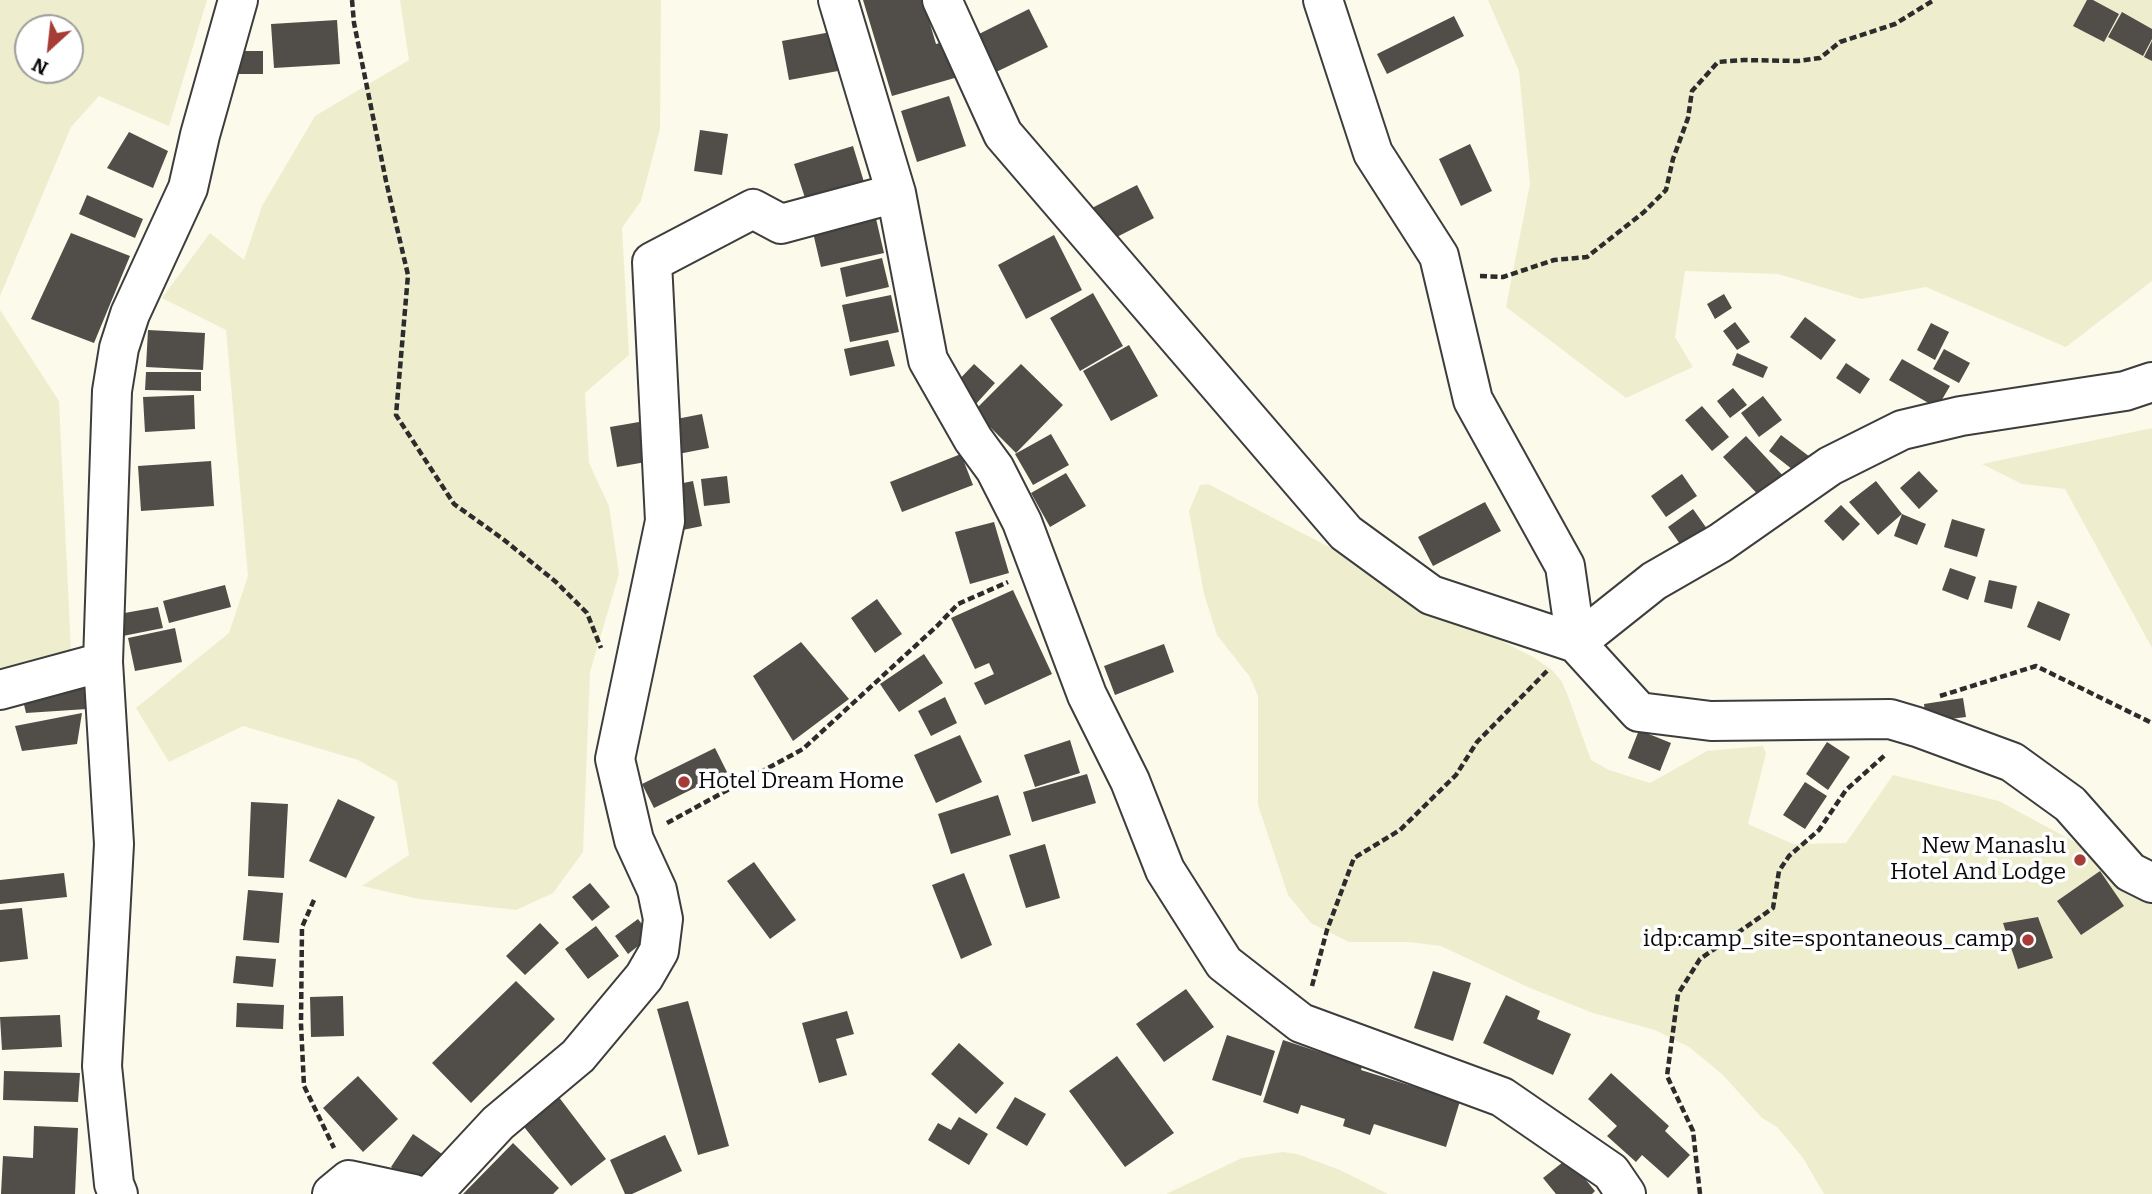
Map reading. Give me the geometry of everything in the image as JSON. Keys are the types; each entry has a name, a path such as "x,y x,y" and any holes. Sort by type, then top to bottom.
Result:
{"street":[{"path":"118,1194 114,1184 102,1066 114,845 103,662 112,391 119,348 130,314 188,188 237,0"},
{"path":"838,0 896,193 928,360 973,439 995,469 1022,522 1087,695 1130,781 1165,870 1224,963 1301,1023 1502,1097 1611,1172 1626,1194"},
{"path":"942,0 1003,134 1346,533 1431,595 1576,643 1639,712 1711,721 1890,719 2012,762 2070,804 2130,872 2152,883"},
{"path":"1323,0 1373,153 1439,256 1473,400 1566,566 1576,643"},
{"path":"432,1194 498,1123 578,1056 644,977 659,951 663,919 657,890 634,840 615,759 665,521 652,262 753,209 781,224 896,193"},
{"path":"1576,643 1654,581 1720,543 1830,466 1902,430 1961,416 2125,391 2152,382"},
{"path":"0,690 103,662"},
{"path":"341,1187 414,1194"}],"path":[{"path":"352,0 354,23 386,181 408,275 396,415 454,504 556,582 587,613 603,653"},
{"path":"1439,256 1469,276 1503,276 1554,260 1587,257 1644,212 1666,190 1673,159 1688,118 1692,90 1718,62 1798,61 1820,58 1840,42 1895,24 1934,0"},
{"path":"634,840 803,749 958,604 1038,569"},
{"path":"1301,1023 1327,930 1354,858 1400,830 1456,775 1477,742 1576,643"},
{"path":"1700,1194 1693,1131 1667,1076 1678,994 1700,959 1773,908 1779,871 1789,856 1819,830 1846,790 1905,737 1913,726 1918,702 2036,666 2152,723"},
{"path":"314,900 302,927 301,1024 304,1086 341,1187"}],"green space":[{"path":"0,0 207,0 169,126 99,96 71,127 0,296"},
{"path":"400,0 661,0 660,129 641,201 622,228 629,355 585,393 589,463 609,506 619,574 590,672 583,852 553,893 516,910 419,899 362,886 409,855 397,782 358,760 243,726 169,762 136,708 229,633 248,576 226,330 162,298 210,233 244,260 262,206 315,116 409,60"},
{"path":"1488,0 2152,0 2152,281 2066,347 1926,287 1861,299 1778,274 1685,271 1675,337 1693,367 1626,398 1506,307 1530,184 1519,71"},
{"path":"0,310 59,401 71,651 0,671"},
{"path":"2152,428 2152,648 2065,489 2022,484 1982,464"},
{"path":"1208,484 1379,573 1416,597 1533,657 1552,670 1562,682 1591,760 1609,770 1650,783 1707,751 1763,746 1766,754 1748,824 1793,844 1846,843 1893,775 1999,801 2097,854 2152,904 2152,1194 1824,1194 1803,1158 1777,1127 1762,1118 1722,1074 1689,1047 1655,1030 1593,1013 1530,988 1441,946 1409,942 1349,942 1311,923 1288,895 1258,805 1258,696 1250,677 1217,635 1204,594 1189,511 1200,485"},
{"path":"1283,1152 1297,1154 1340,1170 1388,1194 1166,1194 1242,1158"}],"building":[{"path":"863,0 923,0 936,44 947,41 958,77 892,96"},
{"path":"2087,0 2093,0 2119,14 2104,42 2073,26"},
{"path":"1029,9 1048,47 994,73 975,36"},
{"path":"2122,12 2152,29 2152,39 2143,56 2108,37"},
{"path":"1454,16 1464,36 1387,74 1377,54"},
{"path":"337,20 340,64 274,68 271,24"},
{"path":"831,32 838,71 789,80 782,41"},
{"path":"2152,41 2152,61 2144,57"},
{"path":"239,51 263,51 263,74 239,74"},
{"path":"949,96 966,146 917,162 901,111"},
{"path":"700,130 728,134 722,175 694,171"},
{"path":"129,132 168,151 153,188 107,168"},
{"path":"1470,144 1492,191 1461,206 1439,159"},
{"path":"853,146 864,182 806,201 794,164"},
{"path":"1137,185 1154,218 1107,242 1090,209"},
{"path":"87,195 143,219 135,238 79,214"},
{"path":"874,210 884,253 821,267 811,224"},
{"path":"71,233 130,256 94,343 31,319"},
{"path":"1054,235 1082,290 1026,319 998,265"},
{"path":"882,258 889,287 846,297 840,268"},
{"path":"1093,293 1123,346 1080,371 1050,318"},
{"path":"1724,294 1732,308 1715,319 1707,304"},
{"path":"891,295 899,332 850,342 842,305"},
{"path":"1805,317 1836,340 1821,360 1790,337"},
{"path":"1735,322 1750,342 1737,350 1723,331"},
{"path":"1931,323 1949,332 1935,360 1917,350"},
{"path":"148,330 205,333 203,370 146,367"},
{"path":"888,340 895,366 850,376 844,349"},
{"path":"1129,345 1158,396 1111,421 1083,371"},
{"path":"1944,349 1970,363 1959,383 1933,369"},
{"path":"1737,353 1768,367 1763,378 1732,365"},
{"path":"1902,359 1950,386 1937,408 1889,380"},
{"path":"1846,363 1870,379 1860,394 1836,378"},
{"path":"974,364 995,383 975,405 954,385"},
{"path":"1021,364 1063,405 1016,453 974,411"},
{"path":"146,372 201,372 201,391 145,390"},
{"path":"1733,388 1747,405 1730,418 1717,401"},
{"path":"194,395 195,429 145,432 143,397"},
{"path":"1763,396 1782,420 1759,437 1741,413"},
{"path":"1702,406 1729,437 1712,451 1685,420"},
{"path":"702,414 709,448 673,455 666,421"},
{"path":"639,422 646,462 617,467 610,427"},
{"path":"1051,434 1069,465 1033,485 1015,454"},
{"path":"1781,435 1814,460 1802,477 1769,451"},
{"path":"1746,436 1786,479 1763,500 1723,457"},
{"path":"961,454 973,485 902,512 890,482"},
{"path":"211,461 214,506 141,511 138,466"},
{"path":"1919,471 1938,491 1919,509 1900,488"},
{"path":"1066,473 1086,506 1050,527 1031,493"},
{"path":"1682,474 1697,496 1666,517 1651,496"},
{"path":"727,476 730,503 704,506 701,479"},
{"path":"693,481 702,526 678,531 669,486"},
{"path":"1876,481 1902,514 1878,535 1849,502"},
{"path":"1485,502 1501,531 1433,566 1418,537"},
{"path":"1841,505 1860,524 1843,541 1824,521"},
{"path":"1693,509 1710,533 1685,551 1668,527"},
{"path":"1902,514 1926,524 1917,545 1894,536"},
{"path":"1952,519 1985,529 1977,557 1944,547"},
{"path":"994,522 1009,573 970,584 955,532"},
{"path":"1950,568 1976,577 1968,600 1942,590"},
{"path":"1989,580 2017,586 2012,609 1984,602"},
{"path":"225,585 231,607 169,623 163,601"},
{"path":"1013,590 1052,674 985,705 974,683 994,674 989,663 975,669 951,618"},
{"path":"877,599 902,634 875,653 851,618"},
{"path":"2038,601 2070,614 2060,641 2027,627"},
{"path":"158,607 163,628 123,636 119,614"},
{"path":"175,628 182,662 135,671 128,638"},
{"path":"801,642 849,699 793,741 753,676"},
{"path":"1164,644 1174,672 1115,695 1104,666"},
{"path":"924,654 943,683 899,712 880,684"},
{"path":"85,683 87,709 26,713 21,692"},
{"path":"945,697 957,723 931,736 918,711"},
{"path":"1963,698 1966,717 1926,722 1924,704"},
{"path":"82,713 77,744 22,751 15,726"},
{"path":"1639,730 1671,743 1660,771 1628,758"},
{"path":"960,735 982,782 936,803 914,755"},
{"path":"1070,740 1080,773 1035,787 1024,755"},
{"path":"1827,742 1850,757 1828,790 1806,774"},
{"path":"715,748 727,772 654,808 642,784"},
{"path":"1087,774 1096,803 1032,822 1023,792"},
{"path":"1805,782 1827,796 1805,829 1783,815"},
{"path":"998,795 1011,835 951,854 938,814"},
{"path":"338,799 375,817 346,878 309,861"},
{"path":"251,802 288,804 284,878 248,876"},
{"path":"1045,844 1060,898 1026,908 1009,855"},
{"path":"754,862 796,920 770,939 727,881"},
{"path":"2100,871 2124,906 2081,935 2057,901"},
{"path":"64,873 67,897 0,904 0,880"},
{"path":"964,873 992,945 961,959 932,885"},
{"path":"590,883 610,907 592,921 572,897"},
{"path":"248,890 283,893 279,943 243,940"},
{"path":"22,908 28,959 0,962 0,910"},
{"name":"idp:camp_site=spontaneous_camp","path":"2038,917 2053,958 2018,969 2003,923"},
{"path":"638,919 651,936 628,954 615,936"},
{"path":"540,923 559,943 525,975 506,956"},
{"path":"596,926 619,956 588,979 565,949"},
{"path":"236,956 276,959 273,987 233,983"},
{"path":"1433,971 1471,983 1453,1041 1414,1028"},
{"path":"516,981 555,1019 471,1103 432,1063"},
{"path":"1186,989 1214,1027 1164,1062 1136,1024"},
{"path":"1506,995 1540,1011 1537,1019 1571,1034 1553,1075 1483,1043"},
{"path":"343,996 344,1036 311,1037 310,997"},
{"path":"688,1001 729,1146 698,1155 657,1009"},
{"path":"237,1003 284,1005 283,1029 236,1027"},
{"path":"847,1011 854,1034 836,1039 847,1075 819,1083 802,1023"},
{"path":"60,1015 62,1047 2,1050 0,1017"},
{"path":"1227,1035 1275,1051 1261,1096 1212,1080"},
{"path":"1283,1040 1362,1066 1361,1070 1460,1101 1446,1147 1374,1124 1370,1135 1343,1126 1345,1119 1301,1105 1298,1114 1263,1102"},
{"path":"959,1043 1004,1083 976,1114 931,1074"},
{"path":"1117,1056 1174,1133 1125,1167 1069,1091"},
{"path":"4,1071 80,1073 78,1102 3,1100"},
{"path":"1611,1073 1669,1126 1665,1131 1690,1155 1668,1178 1642,1155 1636,1162 1607,1136 1617,1126 1588,1099"},
{"path":"358,1076 398,1119 363,1152 323,1108"},
{"path":"558,1096 606,1159 571,1186 521,1123"},
{"path":"1015,1097 1046,1114 1027,1146 996,1128"},
{"path":"959,1117 988,1134 969,1165 928,1140 938,1123 951,1130"},
{"path":"34,1126 78,1128 75,1194 1,1194 3,1156 33,1158"},
{"path":"413,1134 448,1158 426,1191 391,1167"},
{"path":"665,1135 682,1171 632,1194 625,1194 610,1160"},
{"path":"513,1143 559,1188 553,1194 463,1194"},
{"path":"1568,1158 1595,1191 1592,1194 1556,1194 1543,1178"}],"place":[{"name":"Hotel Dream Home","path":"684,782"},
{"name":"New Manaslu Hotel And Lodge","path":"2080,860"},
{"name":"idp:camp_site=spontaneous_camp","path":"2028,940"}]}
